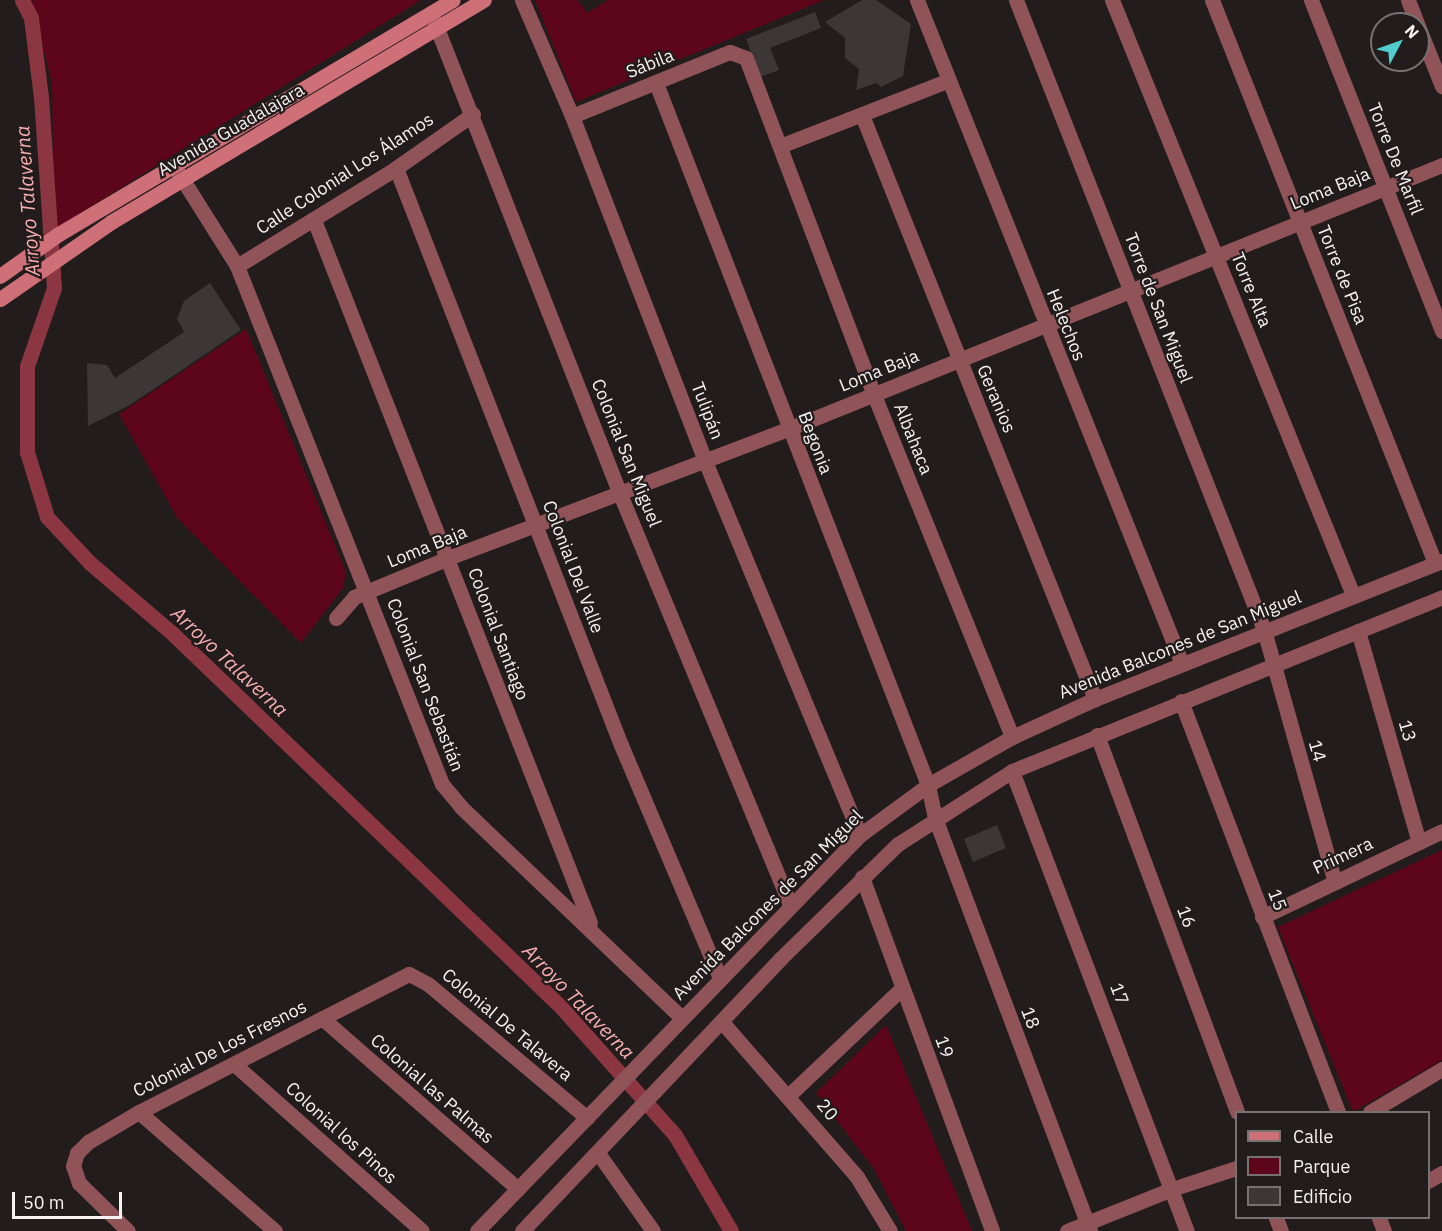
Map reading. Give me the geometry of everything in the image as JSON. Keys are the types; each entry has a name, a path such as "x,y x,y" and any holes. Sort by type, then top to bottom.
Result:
{"main road":[{"name":"Avenida Guadalajara","path":"0,276 26,255 57,235 453,0"},
{"name":"Avenida Guadalajara","path":"0,298 22,280 56,258 484,0"}],"street":[{"name":"Tulipán","path":"522,0 572,116 705,461 860,835"},
{"name":"Helechos","path":"918,0 947,81 1182,664"},
{"name":"Torre de San Miguel","path":"1016,0 1264,630"},
{"name":"Torre Alta","path":"1112,0 1353,595"},
{"name":"Torre de Pisa","path":"1212,0 1439,562"},
{"name":"Torre De Marfil","path":"1311,0 1442,332"},
{"name":"Colonial San Miguel","path":"431,14 473,114 620,494 790,905"},
{"name":"Sábila","path":"572,116 730,52 743,54"},
{"name":"Albahaca","path":"743,54 874,395 1012,736"},
{"path":"1430,56 1442,86"},
{"path":"780,146 947,81"},
{"name":"Begonia","path":"656,82 788,429 928,785 935,818"},
{"name":"Calle Colonial Los Álamos","path":"237,266 396,168 473,114"},
{"name":"Geranios","path":"862,115 1095,699"},
{"name":"Loma Baja","path":"336,618 354,597 448,558 536,527 874,395 1442,165"},
{"name":"Colonial San Sebastián","path":"174,166 237,266 368,592 442,784 461,807 592,929 682,1018"},
{"name":"Colonial Del Valle","path":"396,168 621,745 720,978"},
{"name":"Colonial Santiago","path":"314,220 592,929"},
{"name":"Avenida Balcones de San Miguel","path":"482,1229 790,905 860,835 928,785 1012,736 1095,699 1439,562"},
{"path":"525,1230 861,877 898,844 935,818 1012,771 1180,701 1442,597"},
{"name":"14","path":"1264,630 1335,882"},
{"name":"13","path":"1358,632 1419,842"},
{"name":"15","path":"1180,701 1337,1111"},
{"name":"16","path":"1097,735 1236,1111"},
{"name":"17","path":"1012,771 1187,1231"},
{"name":"18","path":"935,818 1088,1228"},
{"name":"Primera","path":"1262,917 1442,831"},
{"name":"19","path":"861,877 992,1231"},
{"name":"Colonial De Talavera","path":"398,979 409,975 428,984 587,1118"},
{"name":"Colonial De Los Fresnos","path":"129,1231 90,1198 73,1166 77,1153 88,1142 139,1112 398,979"},
{"path":"789,1095 902,988"},
{"name":"Colonial las Palmas","path":"322,1018 518,1189"},
{"name":"20","path":"722,1022 789,1095 858,1177 890,1231"},
{"name":"Colonial los Pinos","path":"234,1064 422,1231"},
{"path":"1373,1111 1442,1069"},
{"path":"139,1112 275,1231"},
{"path":"598,1153 653,1231"},
{"path":"1067,1231 1088,1228 1172,1189 1235,1168"}],"green space":[{"path":"32,0 421,0 55,229 52,84"},
{"path":"535,0 578,0 587,13 608,0 824,0 576,102"},
{"path":"246,329 346,572 343,588 301,643 178,519 119,414"},
{"path":"1442,850 1442,1060 1353,1111 1278,927"},
{"path":"886,1025 972,1231 906,1231 874,1169 816,1093"}],"building":[{"path":"862,0 876,0 911,24 903,76 881,87 876,83 856,90 859,69 845,58 845,38 825,22"},
{"path":"815,12 821,28 770,48 779,70 760,77 746,39"},
{"path":"210,283 241,330 130,405 88,426 87,363 107,365 115,378 184,332 177,319 184,301"},
{"path":"997,825 1006,848 973,862 964,839"}],"waterway":[{"name":"Arroyo Talaverna","path":"22,0 31,18 41,97 54,288 27,366 27,452 47,517 90,563 172,633 561,1007 675,1135 731,1231"}]}
